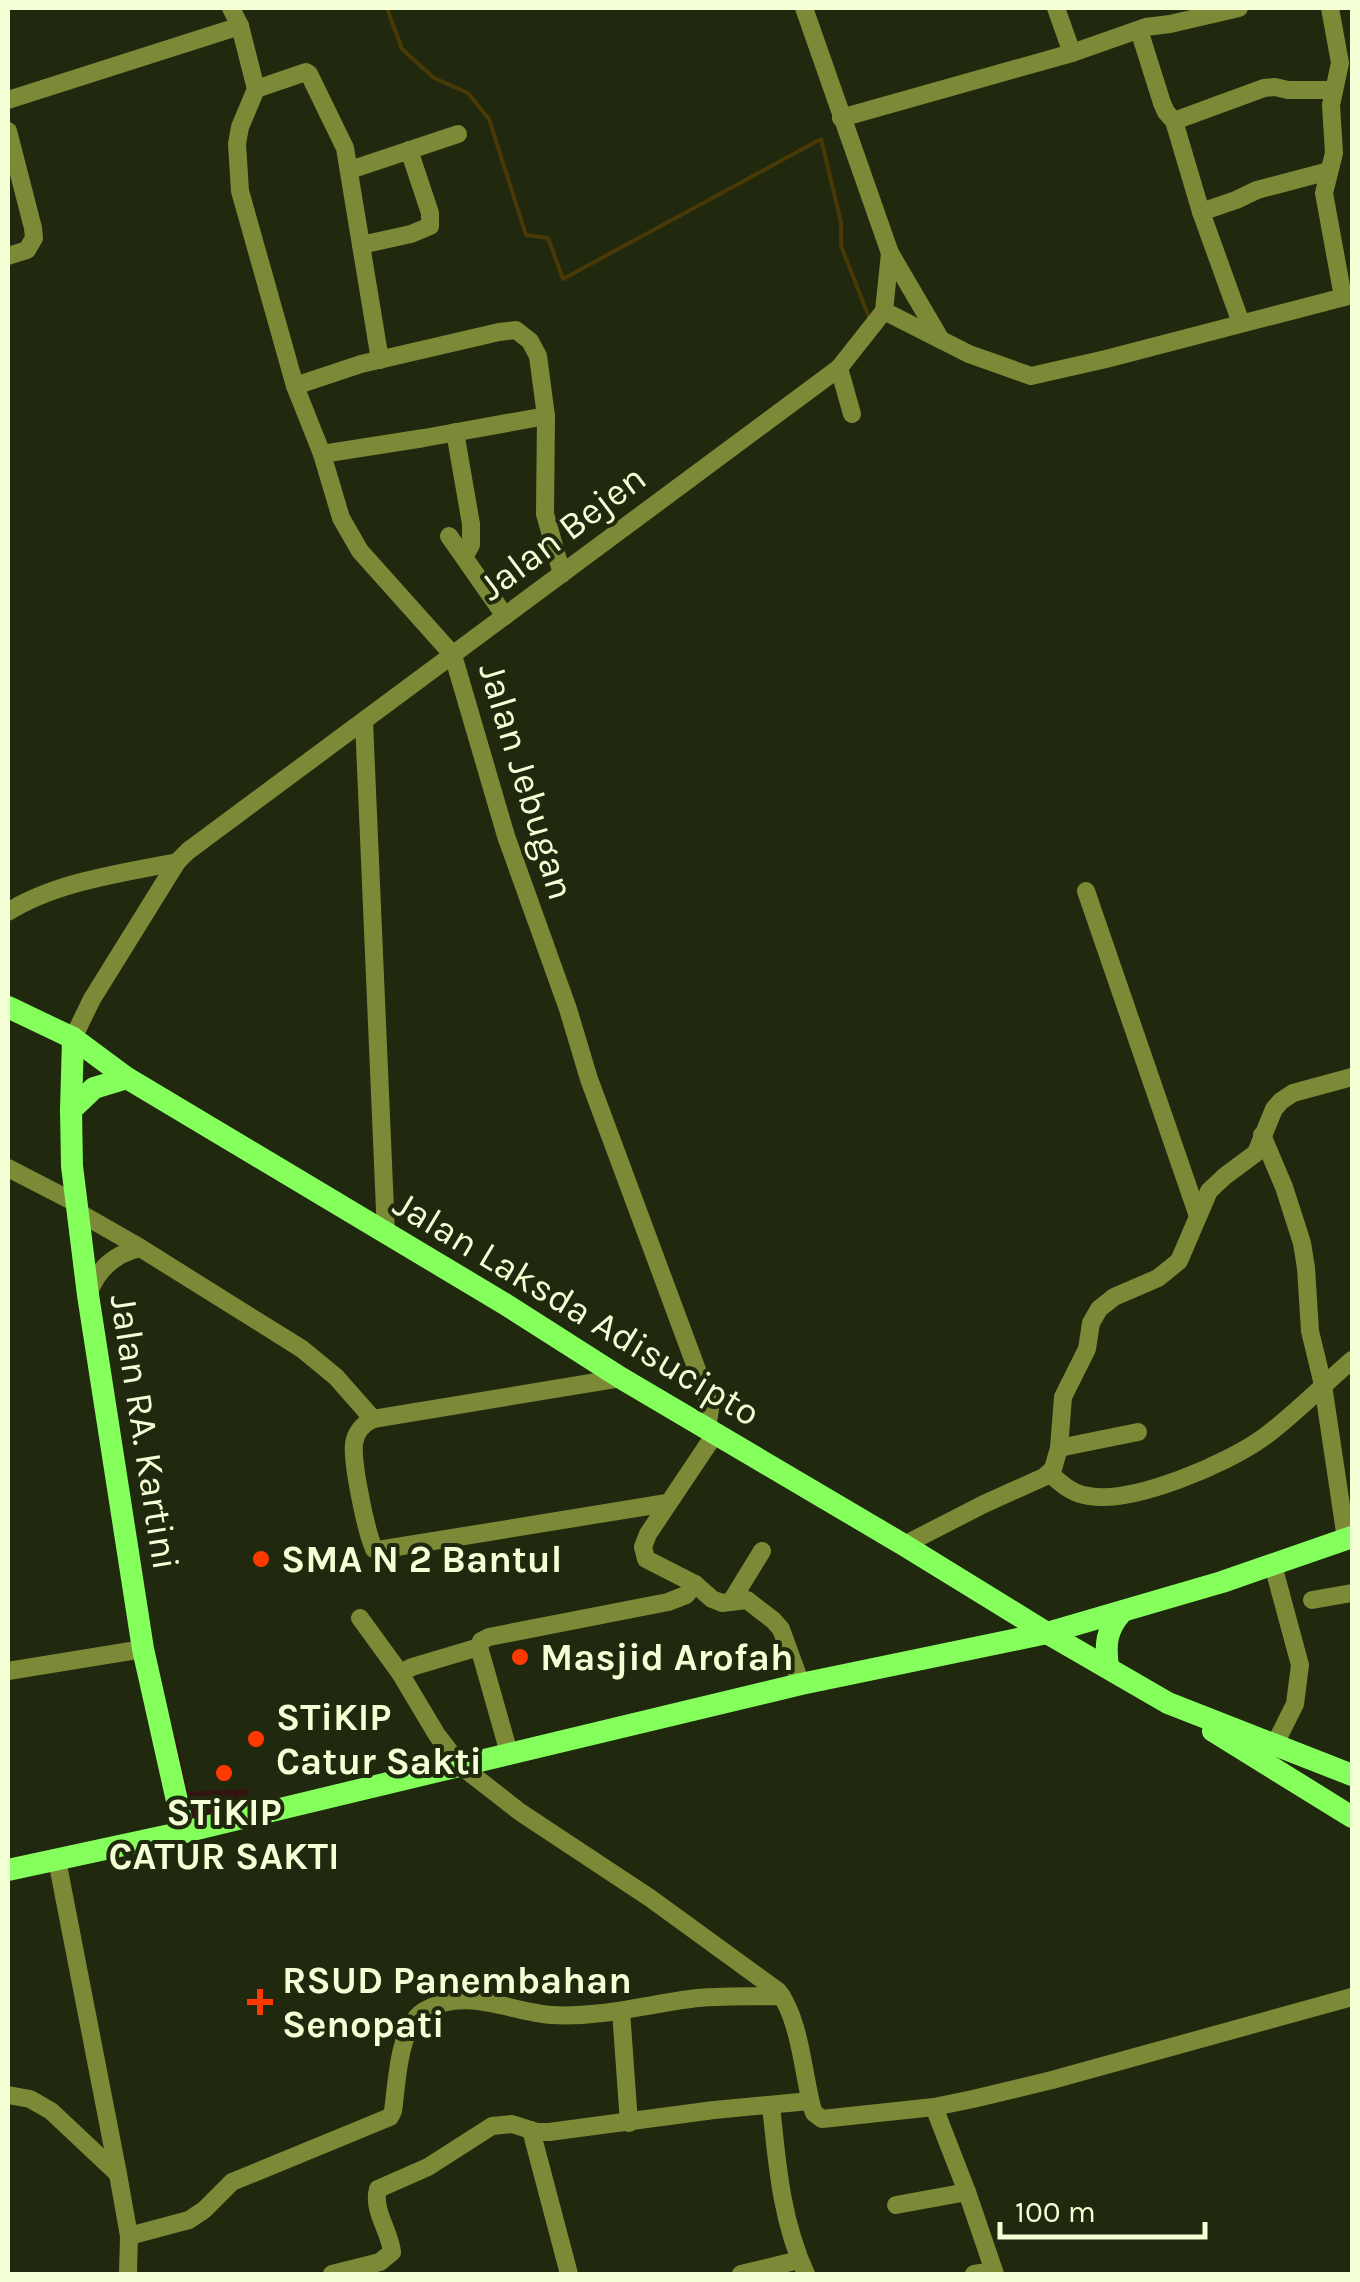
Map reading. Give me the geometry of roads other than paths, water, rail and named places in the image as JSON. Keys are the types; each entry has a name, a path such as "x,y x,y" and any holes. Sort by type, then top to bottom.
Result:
{"main road":[{"name":"Jalan Laksda Adisucipto","path":"8,1006 73,1038 127,1078 1168,1703"},
{"name":"Jalan RA. Kartini","path":"73,1038 71,1110 88,1295 144,1649 184,1832"},
{"path":"71,1110 94,1088 127,1078"},
{"path":"8,1870 184,1832 802,1684 1047,1633 1121,1613 1349,1538"},
{"path":"971,1649 986,1640 994,1624 991,1609 980,1593"},
{"path":"1108,1666 1106,1638 1121,1613"},
{"path":"1168,1703 1352,1775"},
{"path":"1168,1703 1352,1817"}],"street":[{"path":"231,8 240,26 256,89 306,72 345,148 380,360"},
{"name":"Jalan Bejen","path":"73,1038 92,999 177,862 188,852 839,368 864,340 884,310 890,254 804,8"},
{"path":"1056,8 1072,53"},
{"path":"841,118 1072,53 1162,24 1168,16 1239,8"},
{"path":"884,310 991,363 1030,376 1348,296 1324,192 1334,153 1331,105 1340,63 1331,16 1352,22"},
{"path":"8,100 240,26"},
{"path":"1139,30 1166,112 1174,120 1201,212 1241,324"},
{"path":"1174,120 1264,88 1334,90"},
{"name":"Jalan Jebugan","path":"256,89 240,126 237,144 240,192 295,386 322,454 341,518 360,551 453,655 506,836 577,1006 589,1079 706,1394 711,1431"},
{"path":"8,131 34,238 28,250 8,256"},
{"path":"350,170 458,134"},
{"path":"362,245 430,226 430,213 408,150"},
{"path":"1201,212 1329,170"},
{"path":"890,254 941,340"},
{"path":"295,386 380,360 516,330 530,340 538,356 546,416 545,514 562,574"},
{"path":"839,368 852,414"},
{"path":"322,454 546,416"},
{"path":"456,432 471,524 471,544 464,557"},
{"path":"449,536 505,616"},
{"path":"364,721 386,1233"},
{"path":"8,912 40,895 177,862"},
{"path":"1086,891 1198,1216"},
{"path":"904,1545 1053,1470 1063,1397 1087,1349 1093,1318 1099,1309 1114,1297 1174,1268 1209,1191 1256,1154 1274,1109 1288,1096 1352,1077"},
{"path":"1262,1135 1302,1243 1310,1331 1349,1538"},
{"path":"8,1168 302,1349 336,1377 373,1419"},
{"path":"88,1295 111,1260 140,1248"},
{"path":"1049,1473 1070,1492 1110,1498 1216,1465 1249,1448 1282,1423 1352,1360"},
{"path":"621,1378 366,1422 354,1441 374,1550 667,1503"},
{"path":"711,1431 644,1542 646,1558 695,1584 712,1599 722,1603 747,1600 781,1629 802,1684"},
{"path":"1059,1448 1138,1432"},
{"path":"732,1600 762,1551"},
{"path":"1273,1565 1300,1666 1294,1704 1275,1744"},
{"path":"509,1753 479,1647 481,1641 668,1602 686,1595 695,1584"},
{"path":"1312,1600 1352,1594"},
{"path":"360,1618 460,1766 520,1812 773,1986 791,2018 810,2101 814,2113 822,2120 934,2107 1047,2081 1352,1996"},
{"path":"400,1673 479,1647"},
{"path":"8,1671 144,1649"},
{"path":"57,1860 129,2236 128,2274"},
{"path":"129,2236 189,2220 232,2182 390,2116 408,2032 426,2010 463,2000 500,2003 556,2016 621,2011 696,1998 782,1996"},
{"path":"621,2011 629,2123"},
{"path":"8,2095 51,2111 118,2174"},
{"path":"332,2274 383,2268 390,2256 392,2248 376,2202 378,2189 428,2167 492,2126 512,2124 548,2132 810,2101"},
{"path":"741,2274 803,2267 781,2199 770,2104"},
{"path":"934,2107 968,2192 994,2273 974,2274"},
{"path":"531,2130 569,2274"},
{"path":"896,2205 968,2192"}],"waterway":[{"path":"387,8 402,49 434,78 468,93 489,119 526,235 548,238 563,279 821,139 841,222 841,246 869,317"}],"place":[{"name":"SMA N 2 Bantul","path":"261,1559"},
{"name":"Masjid Arofah","path":"520,1657"},
{"name":"STiKIP Catur Sakti","path":"256,1739"},
{"name":"STiKIP CATUR SAKTI","path":"224,1773"},
{"name":"RSUD Panembahan Senopati","path":"260,2002"}]}
